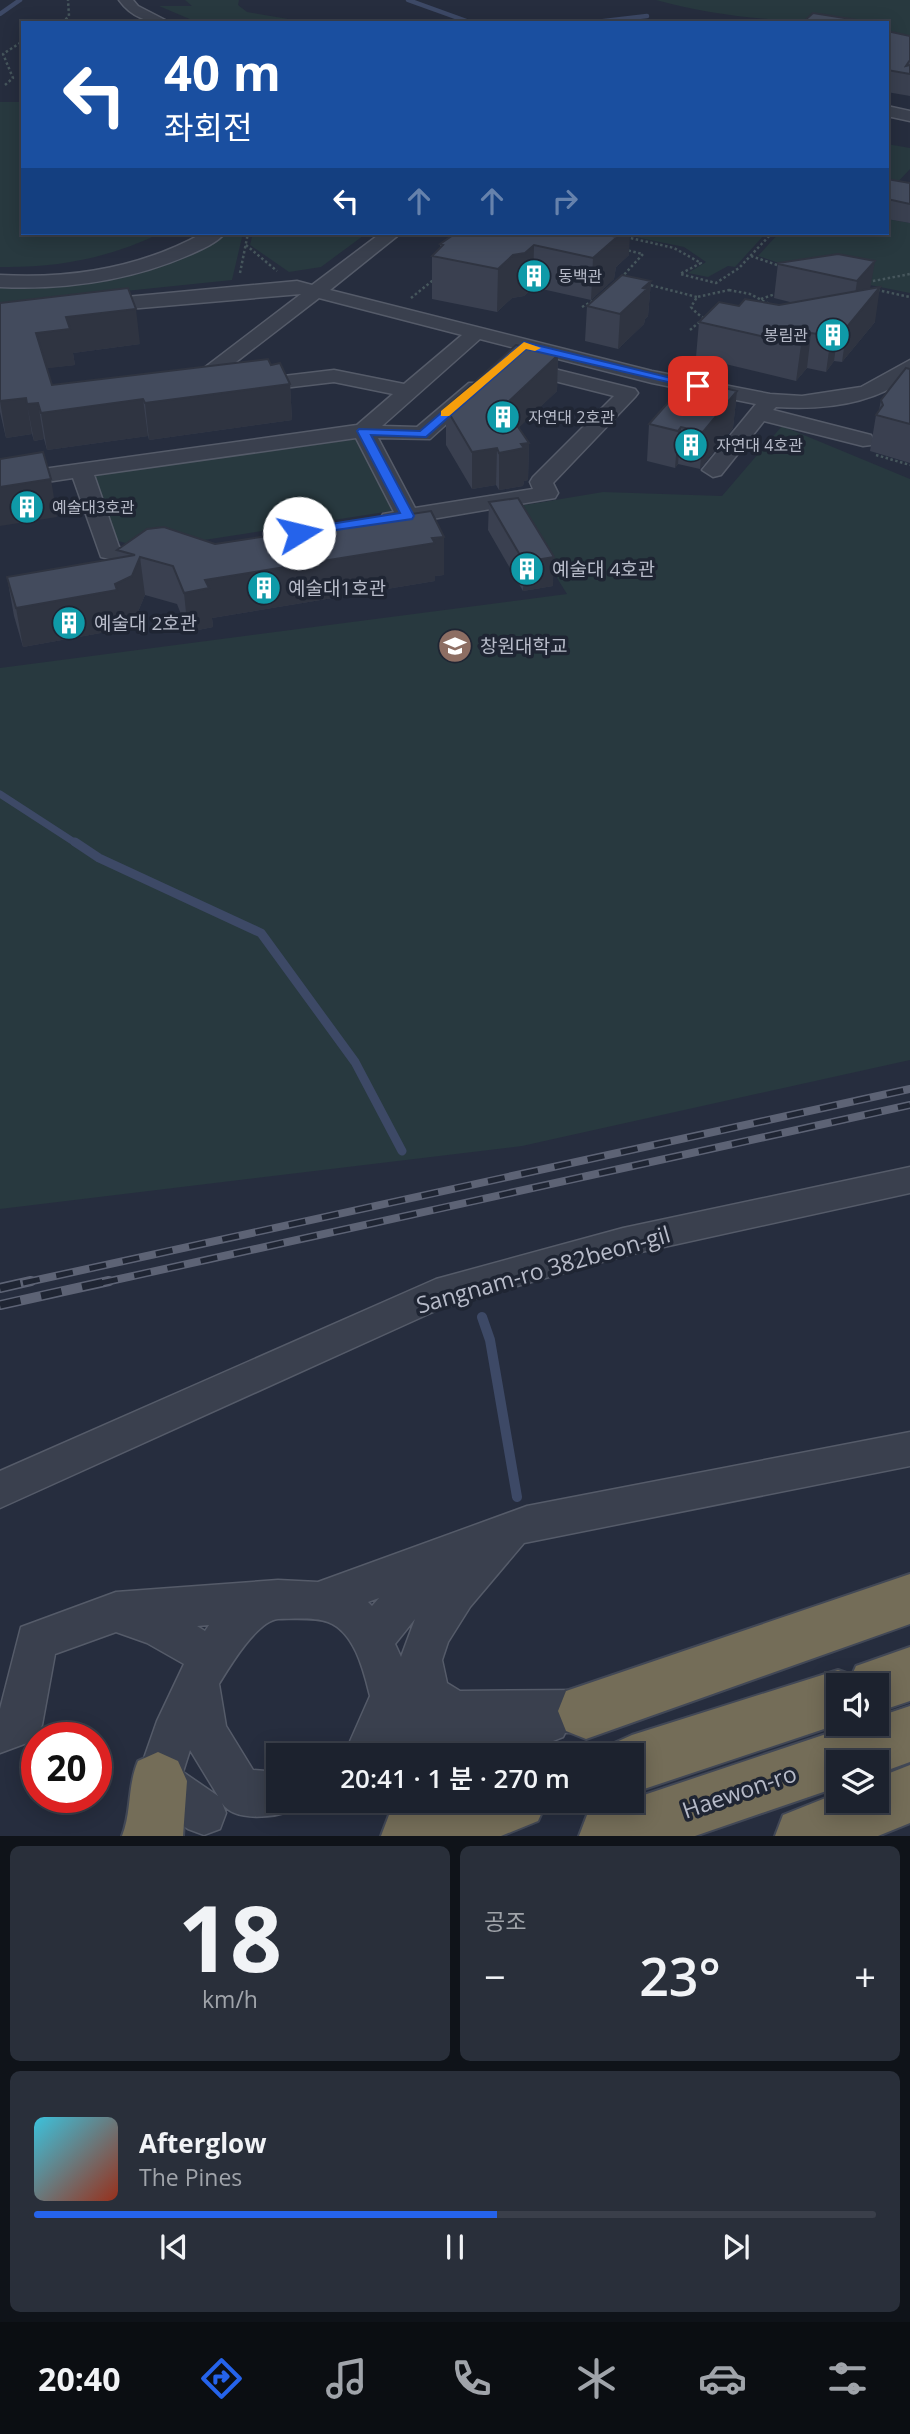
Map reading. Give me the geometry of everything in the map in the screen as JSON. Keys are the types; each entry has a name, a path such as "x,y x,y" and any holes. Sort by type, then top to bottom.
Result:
{"highway":[{"path":"586,1711 910,1599"},
{"path":"889,1681 910,1674"},
{"path":"644,1760 826,1702"},
{"name":"Haewon-ro","path":"608,1836 910,1734"},
{"path":"152,1836 155,1832 158,1780"},
{"path":"804,1836 910,1794"},
{"path":"410,1836 480,1813"}],"street":[{"path":"126,0 133,9 160,21"},
{"path":"889,111 910,116"},
{"path":"0,281 38,282 116,272 180,253 212,235"},
{"path":"194,384 305,289 389,235"},
{"path":"69,309 236,291 305,289 764,406 863,440"},
{"path":"363,431 476,333"},
{"path":"0,482 363,431 422,434 524,345"},
{"path":"367,522 547,493 541,482 628,393 504,362"},
{"path":"713,470 764,406 866,393 885,385 910,366"},
{"path":"168,388 194,384 228,386 334,376 407,391"},
{"path":"363,431 408,516"},
{"path":"82,472 110,552 135,558 176,552"},
{"name":"Sangnam-ro 382beon-gil","path":"0,1490 436,1294 623,1242 910,1180"},
{"path":"0,1731 20,1725 36,1642 117,1612 322,1600 527,1524 910,1449"},
{"path":"527,1524 508,1535 488,1556 455,1593 435,1625 421,1661 429,1698 457,1712 586,1711"},
{"path":"371,1743 392,1697 379,1654 389,1614 411,1595 451,1571 488,1556"},
{"path":"322,1600 351,1611 379,1654 413,1735 439,1747 470,1744 586,1711"},
{"path":"232,1809 158,1780 184,1702 204,1667 242,1618 263,1602"},
{"path":"117,1612 159,1628 204,1667 205,1733 232,1809"}],"path":[{"path":"64,21 69,16 68,0"},
{"path":"5,85 13,78 3,54 21,42"},
{"path":"236,291 248,235"},
{"path":"616,235 674,248 701,263 680,274 716,283"},
{"path":"716,283 751,256 770,235"},
{"path":"246,245 305,289"},
{"path":"612,285 643,254 619,249"},
{"path":"751,256 789,269"},
{"path":"392,312 444,272"},
{"path":"867,282 910,274"},
{"path":"620,278 633,281"},
{"path":"716,283 717,291"},
{"path":"645,284 696,296 717,291 742,291 769,304 768,315 738,325 726,324 704,318 691,307 696,296"},
{"path":"761,299 787,290"},
{"path":"876,290 910,297"},
{"path":"582,307 604,292"},
{"path":"768,310 781,310"},
{"path":"690,330 704,318"},
{"path":"760,319 771,325"},
{"path":"726,324 727,332"},
{"path":"881,456 880,458 910,465"}],"shaded area":[{"path":"185,0 239,0 238,5 247,12 300,21 194,21 159,6 192,6"},
{"path":"656,0 910,0 910,49 889,47 889,21 771,19 685,7"},
{"path":"0,102 21,102 21,235 157,235 83,260 42,266 0,267"},
{"path":"889,144 910,148 910,169 894,186 889,187"},
{"path":"889,219 910,223 910,293 823,278 758,256 777,235 889,235"},
{"path":"222,235 243,235 232,280 0,304 0,286 117,275 174,261"},
{"path":"252,235 364,235 321,267 289,272 250,245"},
{"path":"626,235 764,235 735,267 728,266 708,277 688,273 706,262 684,247"},
{"name":"창원대학교","path":"782,426 910,479 910,1060 522,1146 0,1209 0,668 567,594 513,507 603,492 722,496"},
{"path":"358,439 392,511 146,549 115,540 90,475"}],"building":[{"path":"813,13 857,20 856,21 804,21"},
{"path":"889,31 910,36 910,60 906,66 910,65 910,74 889,70"},
{"path":"889,179 910,183 910,204 889,199"},
{"path":"453,235 617,237 593,258 534,245 525,253 513,255 498,269 432,256 443,245 440,244"},
{"path":"838,254 875,261 857,281 778,264 778,263"},
{"path":"622,275 651,281 643,288 647,289 620,314 587,306"},
{"path":"880,287 847,327 839,325 831,336 811,333 801,345 699,322 719,302 739,306 745,299 779,305"},
{"path":"128,288 136,309 66,317 70,329 36,333 52,385 268,359 271,365 280,363 290,384 145,403 143,399 41,413 38,403 27,404 26,398 0,401 0,303"},
{"path":"516,345 558,355 504,406 529,443 521,444 524,448 499,453 497,448 472,452 446,408"},
{"path":"906,368 910,369 910,424 876,415 883,405 881,400"},
{"path":"697,370 721,375 715,382 723,384 720,387 737,391 703,432 681,427 678,431 649,424"},
{"path":"43,452 51,479 0,487 0,459"},
{"path":"518,498 554,557 524,562 489,502"},
{"path":"431,511 444,537 432,538 435,543 205,580 209,588 184,593 173,566 140,557 132,576 115,584 117,590 16,608 7,577 135,555 117,550 147,529 164,527 215,544"}],"waterway":[{"path":"0,14 20,0"},
{"path":"408,0 466,21"},
{"path":"604,21 647,16"},
{"path":"0,794 77,844"},
{"path":"75,842 99,858 261,933 355,1062 402,1151"},
{"path":"482,1317 490,1340 517,1497"}],"railway":[{"path":"23,1283 910,1089"},
{"path":"101,1283 910,1105"},
{"path":"0,1288 31,1281"},
{"path":"0,1305 109,1281"}],"slow traffic":[{"path":"445,414 524,345 535,348"}],"place":[{"name":"동백관","path":"534,276"},
{"name":"봉림관","path":"833,335"},
{"name":"자연대 2호관","path":"503,417"},
{"name":"자연대 4호관","path":"691,445"},
{"name":"예술대3호관","path":"27,507"},
{"name":"예술대 4호관","path":"527,569"},
{"name":"예술대1호관","path":"264,588"},
{"name":"예술대 2호관","path":"69,623"},
{"name":"창원대학교","path":"455,646"}],"route":[{"path":"299,533 408,516 363,431 422,434 524,345 698,386"}]}
